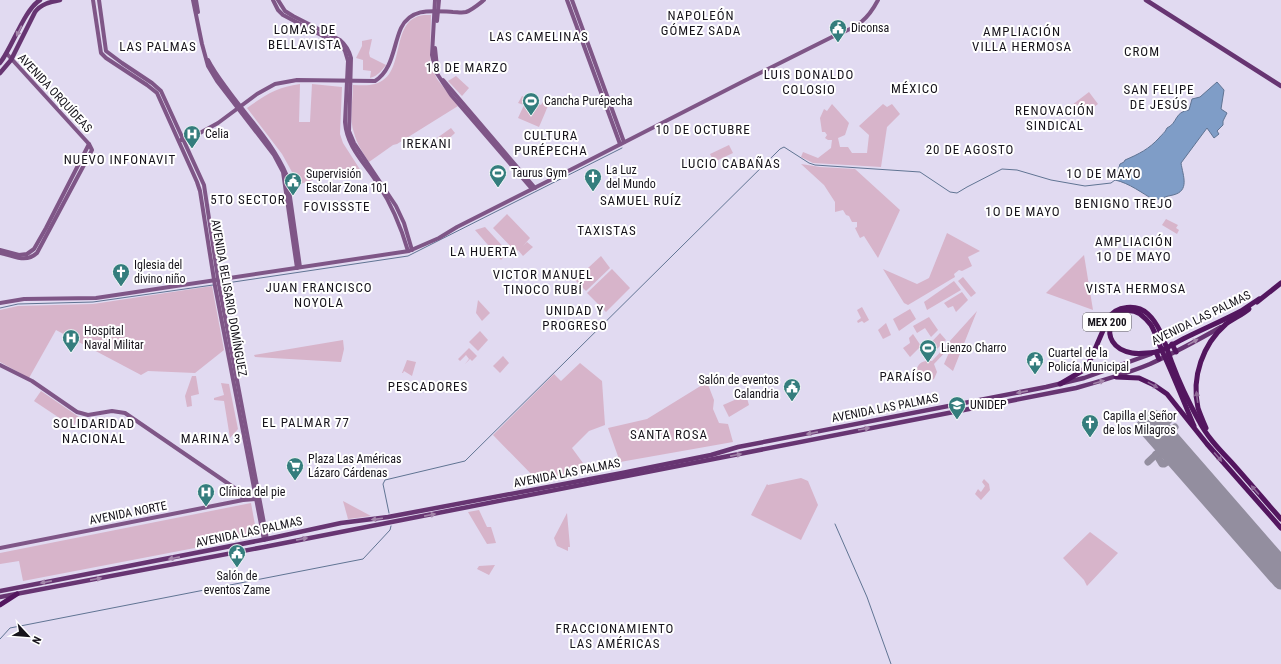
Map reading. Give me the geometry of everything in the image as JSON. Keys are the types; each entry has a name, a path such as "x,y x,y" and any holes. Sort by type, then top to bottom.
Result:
{"highway":[{"name":"MEX 200","path":"1259,299 1281,283"},
{"name":"AVENIDA LAS PALMAS","path":"1226,324 1243,314 1259,299"},
{"name":"AVENIDA LAS PALMAS","path":"1156,352 1241,310 1259,299"},
{"name":"MEX 200","path":"1062,383 1082,371 1089,363 1110,316 1120,309 1130,307 1146,312 1156,323 1163,339 1171,366 1199,422 1216,446 1281,519"},
{"path":"1160,359 1156,352 1137,353 1122,350 1114,343 1110,334 1110,325 1114,318 1129,311 1138,313 1151,325 1171,366 1194,426"},
{"name":"MEX 200","path":"1208,434 1198,408 1196,379 1205,351 1226,324"},
{"path":"1172,344 1176,352"},
{"path":"1116,377 1139,378 1154,385 1166,394 1194,426 1207,444 1281,528"},
{"path":"0,605 17,594"}],"main road":[{"path":"0,63 7,54 29,10 40,0"},
{"path":"0,73 11,60 35,12 40,6 60,0"},
{"path":"1146,0 1281,86"},
{"name":"AVENIDA LAS PALMAS","path":"0,597 1048,394 1116,377 1176,352 1226,324"},
{"name":"AVENIDA LAS PALMAS","path":"0,591 265,540 341,523 388,517 622,473 711,455 738,447 1046,387 1082,379 1156,352"},
{"path":"1082,379 1083,386"},
{"path":"1046,387 1048,394"}],"street":[{"name":"AVENIDA BELISARIO DOMÍNGUEZ","path":"93,0 101,53 106,58 147,84 157,93 183,141"},
{"name":"AVENIDA BELISARIO DOMÍNGUEZ","path":"99,0 106,51 108,54 156,86 161,91 204,185 217,284 265,540"},
{"path":"193,0 208,66 282,162 288,176 299,268"},
{"path":"196,0 208,60 217,76 240,108"},
{"path":"273,0 278,10 283,15 342,46 347,56 349,82 349,131 354,143 390,196 399,216 410,250"},
{"path":"278,0 285,11 340,40 347,47 351,58 349,82"},
{"path":"435,0 436,11 433,61 439,78 534,188"},
{"path":"436,11 439,0"},
{"path":"183,141 218,123 257,94 275,84 297,80 349,82 375,81 389,64 403,22 412,15 426,11 466,12 484,0"},
{"path":"567,0 622,143"},
{"path":"572,0 622,143"},
{"path":"0,303 24,299 96,298 217,284 299,268 410,250 439,238 456,227 742,82 838,34 852,29 863,21 874,9 878,0"},
{"path":"96,18 101,17"},
{"name":"AVENIDA ORQUÍDEAS","path":"7,54 89,144 47,229"},
{"path":"0,250 27,254 34,249 47,229"},
{"path":"0,253 18,259 34,256 39,249 47,229"},
{"path":"0,365 32,381 77,412 88,415 112,411 125,413 239,491 243,500"},
{"name":"AVENIDA NORTE","path":"0,548 243,500 257,499"}],"shaded area":[{"path":"424,15 431,15 431,66 437,79 458,106 397,144 393,145 369,162 358,145 353,128 351,116 353,85 372,85 385,79 392,70 401,36 406,26 413,19"},
{"path":"372,39 369,53 370,57 386,65 377,75 370,78 371,71 363,70 363,60 356,58 362,46 362,41"},
{"path":"456,76 469,88 462,96 448,81"},
{"path":"300,84 299,122 310,122 312,84 342,87 340,134 343,143 361,171 322,177 294,186 292,172 282,154 247,108 272,92 292,85"},
{"path":"1089,92 1098,104 1081,117 1072,105"},
{"name":"Cancha Purépecha","path":"522,96 541,105 544,100 549,103 539,127 518,118 524,105 518,103"},
{"path":"832,104 849,123 845,135 838,138 840,147 848,147 852,153 867,153 869,135 859,126 883,104 887,107 892,104 900,114 887,127 881,167 813,163 801,157 803,152 818,158 831,148 832,140 825,138 827,135 825,132 822,132 820,118 824,109 827,111"},
{"path":"451,128 455,133 443,144 437,138"},
{"path":"729,145 733,153 714,162 710,154"},
{"path":"801,164 820,167 855,169 900,210 878,258 864,236 860,238 855,228 857,227 857,222 852,222 843,210 835,212 835,202 824,185"},
{"path":"507,214 530,238 523,246 527,242 533,247 523,256 518,250 516,252 493,228"},
{"path":"1166,219 1178,225 1176,228 1179,230 1177,234 1162,225"},
{"path":"485,227 508,252 501,260 475,230"},
{"path":"947,233 980,251 968,257 972,266 962,271 959,270 954,274 955,277 908,305 904,303 883,269 917,284 929,278"},
{"path":"1084,255 1093,310 1046,293"},
{"path":"601,256 610,268 586,291 575,280"},
{"path":"612,269 630,288 606,312 587,293"},
{"path":"963,277 976,293 971,297 958,281"},
{"path":"954,281 961,290 927,310 924,302"},
{"path":"212,286 224,350 195,373 148,371 141,375 56,330 29,378 0,362 0,310 18,306 93,304"},
{"path":"962,292 968,300 956,312 953,306 948,308 944,303"},
{"path":"478,300 490,313 482,321 476,313"},
{"path":"862,307 869,320 864,323 862,321 858,323 857,321 861,318 857,310"},
{"path":"910,309 916,319 899,331 893,319"},
{"path":"977,311 953,371 944,364 951,348 949,342"},
{"path":"929,317 938,330 931,337 925,328 917,333 913,326"},
{"path":"886,323 891,335 883,339 878,330"},
{"path":"480,331 488,340 478,351 469,342"},
{"path":"940,333 946,340 929,357 923,351"},
{"path":"913,334 921,346 910,357 903,348 910,343 909,338"},
{"path":"343,340 344,349 341,362 255,357 254,355"},
{"name":"Lienzo Charro","path":"947,345 949,348 934,364 937,372 934,379 927,382 920,379 916,373 919,365 926,361 932,361"},
{"path":"469,348 477,356 472,361 470,359 465,364 469,359 466,355 460,361 458,359"},
{"path":"503,356 509,363 500,373 493,366"},
{"path":"407,360 416,362 412,376 404,371 402,373"},
{"path":"580,363 602,381 605,425 589,431 572,448 588,470 537,480 493,435 554,374 561,381"},
{"path":"192,376 196,376 199,394 191,396 192,406 187,407 185,396"},
{"path":"707,382 714,400 713,409 719,423 728,424 733,442 620,462 608,428 647,419"},
{"path":"221,383 229,384 238,429 230,438 224,401 214,400 214,398 224,395"},
{"path":"41,391 79,417 73,427 34,401"},
{"path":"746,395 749,405 729,417 723,405"},
{"path":"801,478 808,481 818,505 801,540 751,515 767,484"},
{"path":"984,479 989,484 990,490 981,500 975,494 978,489 981,492 985,486 982,482"},
{"path":"343,501 371,516 348,519"},
{"path":"251,503 257,536 23,581 19,561 0,564 0,553"},
{"path":"479,510 487,527 491,527 496,543 487,544 468,512"},
{"path":"567,513 570,547 568,547 568,551 557,546 554,538"},
{"path":"1090,532 1118,553 1087,586 1084,580 1063,558"},
{"path":"495,565 489,575 477,569 479,566"}],"water":[{"path":"1217,82 1224,90 1221,109 1227,113 1223,121 1223,125 1217,131 1219,134 1214,138 1207,128 1181,163 1184,178 1184,187 1182,190 1173,195 1154,200 1130,186 1115,180 1120,164 1148,148 1173,123 1178,115 1189,110 1192,99 1200,97"}],"waterway":[{"path":"389,513 383,484 385,480 465,461 780,149 784,147 809,163 815,165 920,172 950,192 957,193 1002,169 1017,170 1051,180 1085,186 1111,183 1115,180"},
{"path":"220,284 408,256 622,148"},
{"path":"0,308 18,304 93,302 213,285"},
{"path":"835,524 867,597 891,664"},
{"path":"0,639 10,628 363,559 390,530 391,526"}],"taxiway":[{"path":"1154,429 1157,418 1163,413"},
{"path":"1160,435 1159,432 1161,428 1169,420"},
{"path":"1167,443 1165,436 1175,427"},
{"path":"1148,462 1164,447 1170,447"},
{"path":"1156,454 1162,464 1167,462"}],"runway":[{"path":"1281,565 1153,418 1145,426 1281,581"}],"place":[{"name":"Diconsa","path":"838,43"},
{"name":"Cancha Purépecha","path":"531,116"},
{"name":"Celia","path":"192,149"},
{"name":"Taurus Gym","path":"498,188"},
{"name":"La Luz del Mundo","path":"593,192"},
{"name":"Supervisión Escolar Zona 101","path":"293,196"},
{"name":"Iglesia del divino niño","path":"121,287"},
{"name":"Hospital Naval Militar","path":"71,353"},
{"name":"Lienzo Charro","path":"928,363"},
{"name":"Cuartel de la Policía Municipal","path":"1035,375"},
{"name":"Salón de eventos Calandria","path":"792,402"},
{"name":"UNIDEP","path":"957,420"},
{"name":"Capilla el Señor de los Milagros","path":"1090,438"},
{"name":"Plaza Las Américas Lázaro Cárdenas","path":"295,481"},
{"name":"Clínica del pie","path":"206,507"},
{"name":"Salón de eventos Zame","path":"237,568"}],"district":[{"name":"NAPOLEÓN GÓMEZ SADA","path":"701,22"},
{"name":"LOMAS DE BELLAVISTA","path":"305,36"},
{"name":"LAS CAMELINAS","path":"539,36"},
{"name":"AMPLIACIÓN VILLA HERMOSA","path":"1022,38"},
{"name":"LAS PALMAS","path":"158,46"},
{"name":"CROM","path":"1142,51"},
{"name":"18 DE MARZO","path":"467,67"},
{"name":"LUIS DONALDO COLOSIO","path":"809,82"},
{"name":"MÉXICO","path":"915,88"},
{"name":"SAN FELIPE DE JESÚS","path":"1159,96"},
{"name":"RENOVACIÓN SINDICAL","path":"1055,118"},
{"name":"10 DE OCTUBRE","path":"703,129"},
{"name":"CULTURA PURÉPECHA","path":"551,142"},
{"name":"IREKANI","path":"427,143"},
{"name":"20 DE AGOSTO","path":"970,149"},
{"name":"NUEVO INFONAVIT","path":"120,159"},
{"name":"LUCIO CABAÑAS","path":"731,163"},
{"name":"1O DE MAYO","path":"1104,173"},
{"name":"5TO SECTOR","path":"248,199"},
{"name":"SAMUEL RUÍZ","path":"641,200"},
{"name":"BENIGNO TREJO","path":"1124,203"},
{"name":"FOVISSSTE","path":"337,206"},
{"name":"1O DE MAYO","path":"1023,211"},
{"name":"TAXISTAS","path":"607,230"},
{"name":"AMPLIACIÓN 1O DE MAYO","path":"1134,248"},
{"name":"LA HUERTA","path":"484,251"},
{"name":"VICTOR MANUEL TINOCO RUBÍ","path":"543,282"},
{"name":"VISTA HERMOSA","path":"1136,288"},
{"name":"JUAN FRANCISCO NOYOLA","path":"319,294"},
{"name":"UNIDAD Y PROGRESO","path":"575,318"},
{"name":"PARAÍSO","path":"906,376"},
{"name":"PESCADORES","path":"428,386"},
{"name":"EL PALMAR 77","path":"306,422"},
{"name":"SOLIDARIDAD NACIONAL","path":"94,430"},
{"name":"SANTA ROSA","path":"669,434"},
{"name":"MARINA 3","path":"211,438"},
{"name":"FRACCIONAMIENTO LAS AMÉRICAS","path":"615,636"}]}
